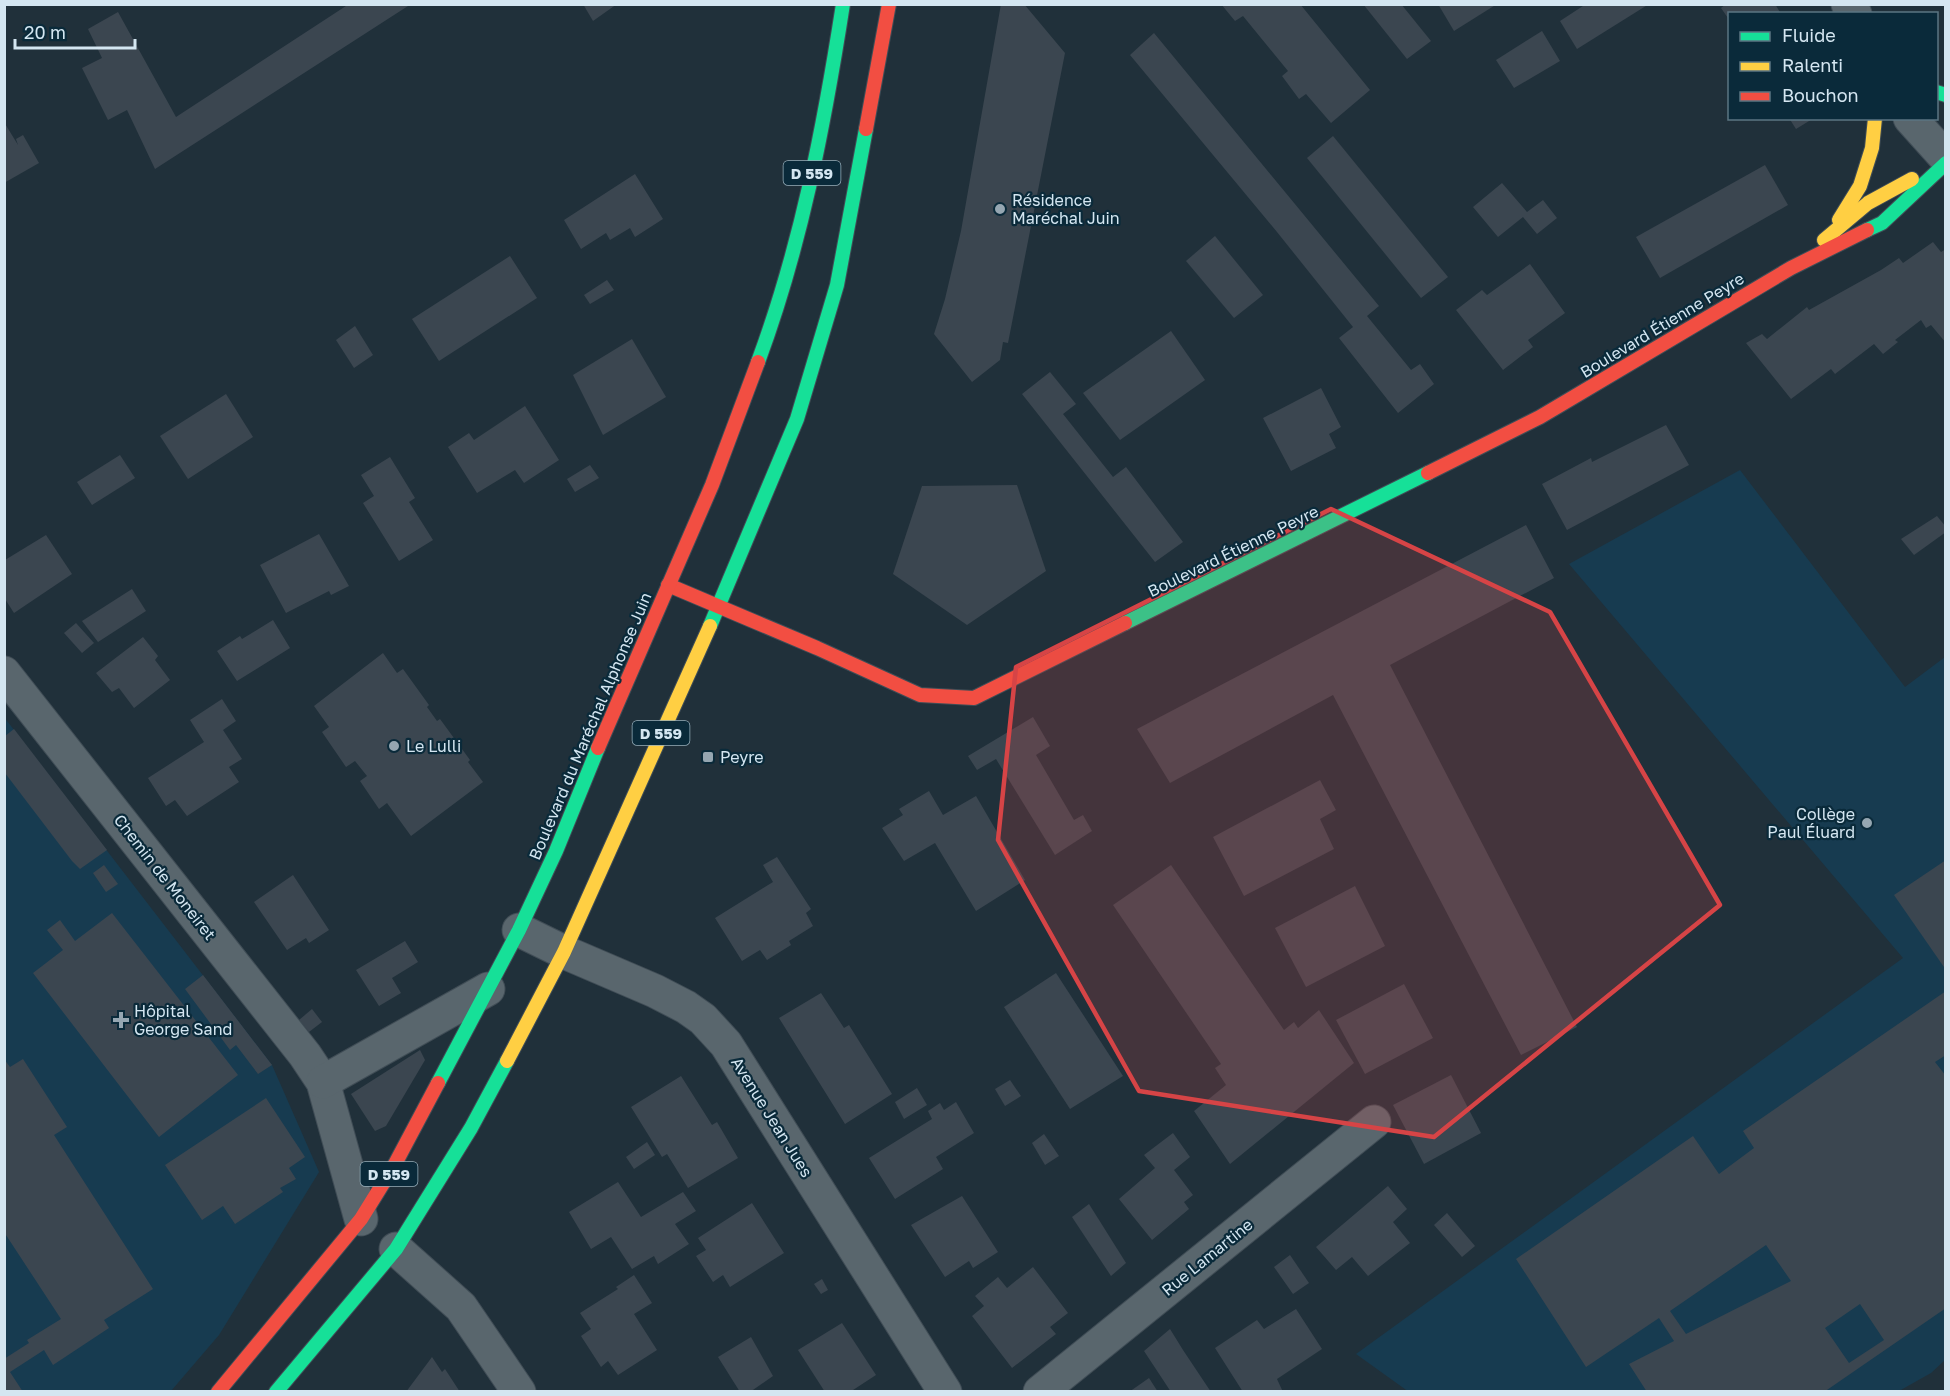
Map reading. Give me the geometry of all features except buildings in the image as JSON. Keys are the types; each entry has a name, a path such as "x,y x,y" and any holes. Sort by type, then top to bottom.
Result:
{"main road":[{"name":"Boulevard du Maréchal Alphonse Juin","path":"218,1392 361,1220 395,1164 488,989 556,851 612,714 712,485 759,359 801,228 828,99 843,4"},
{"name":"D 559","path":"276,1392 396,1249 471,1128 564,952 719,606 797,419 837,285 889,4"},
{"path":"1829,235 1860,186 1872,148 1875,120"},
{"name":"Boulevard Étienne Peyre","path":"668,585 920,695 974,698 1540,417 1791,268 1882,223 1946,160"},
{"name":"Boulevard Étienne Peyre","path":"1791,268 1868,203 1946,160"}],"street":[{"path":"1912,120 1946,160"},
{"path":"1924,120 1946,160"},
{"name":"Chemin de Moneiret","path":"4,673 305,1055 323,1082 361,1220"},
{"name":"Avenue Jean Jues","path":"519,930 655,991 703,1019 726,1044 945,1392"},
{"path":"323,1082 488,989"},
{"name":"Rue Lamartine","path":"1040,1392 1374,1122"},
{"path":"396,1249 461,1307 519,1392"}],"highlighted area":[{"path":"1331,509 1550,612 1720,905 1434,1137 1139,1091 998,840 1016,667"}],"shaded area":[{"name":"Collège Paul Éluard","path":"1740,470 1905,687 1945,657 1945,1360 1931,1373 1899,1391 1409,1392 1356,1354 1903,958 1569,564"},
{"name":"Hôpital George Sand","path":"4,717 272,1065 319,1172 219,1335 171,1391 5,1391"}],"traffic: fast":[{"path":"758,362 787,274 810,185 843,4"},
{"path":"1938,93 1946,95"},
{"path":"710,626 797,419 837,285 866,129"},
{"path":"1867,230 1882,223 1946,163"},
{"path":"1125,623 1428,473"},
{"path":"438,1083 519,930 556,851 598,748"},
{"path":"276,1392 396,1249 471,1128 507,1061"}],"traffic: slow":[{"path":"1839,220 1860,186 1872,148 1875,120"},
{"path":"1824,240 1868,203 1912,179"},
{"path":"507,1061 564,952 710,626"}],"traffic: jam":[{"path":"866,129 889,4"},
{"path":"1428,473 1540,417 1791,268 1867,230"},
{"path":"598,748 712,485 758,362"},
{"path":"668,585 817,648 920,695 974,698 1125,623"},
{"path":"218,1392 361,1219 395,1164 438,1083"}],"place":[{"name":"Résidence Maréchal Juin","path":"1000,209"},
{"name":"Le Lulli","path":"394,746"},
{"name":"Peyre","path":"708,757"},
{"name":"Collège Paul Éluard","path":"1867,823"},
{"name":"Hôpital George Sand","path":"121,1020"}]}
